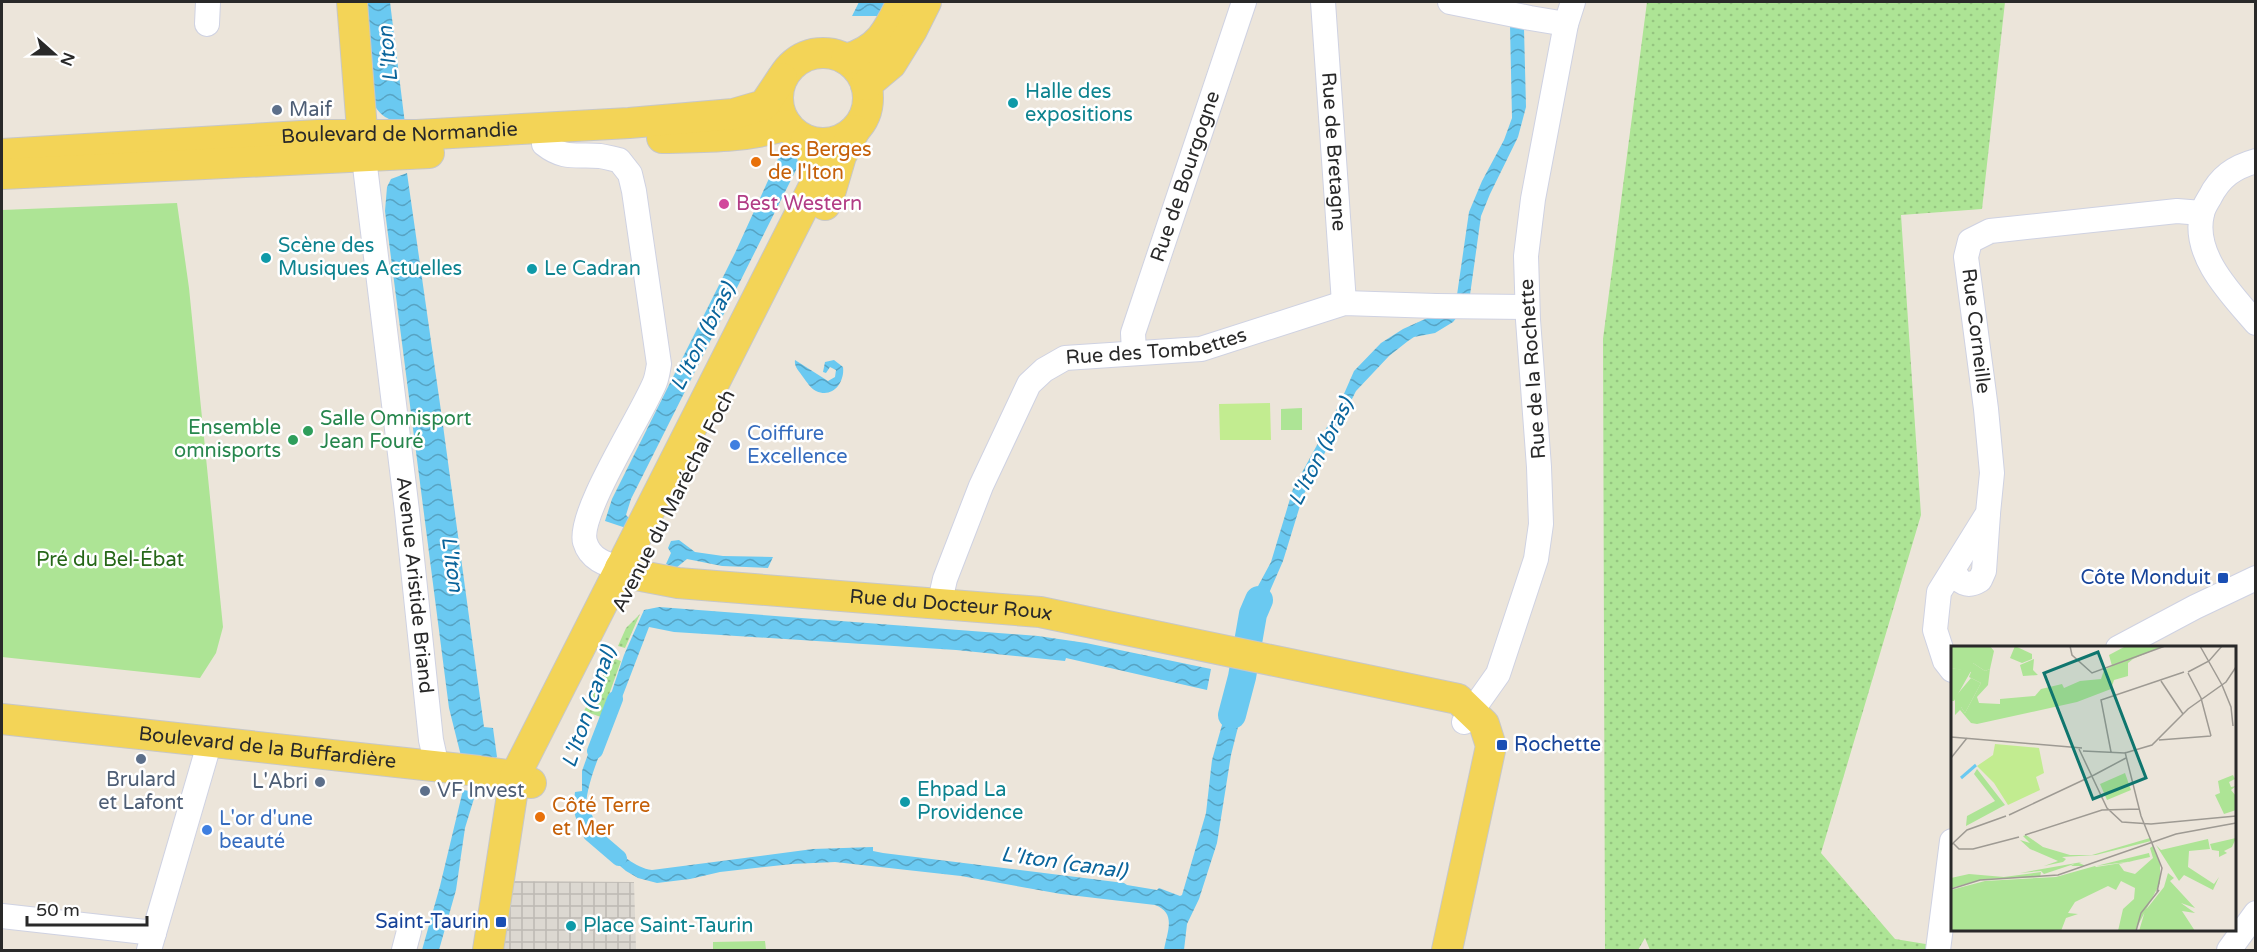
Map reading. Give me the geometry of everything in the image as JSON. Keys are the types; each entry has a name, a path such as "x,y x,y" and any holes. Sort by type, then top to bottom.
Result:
{"main road":[{"name":"Avenue Aristide Briand","path":"352,2 363,146"},
{"path":"846,58 862,74 866,85 867,109 855,130 844,138 819,143 796,132 781,114 778,102 778,90 782,78 795,62 807,55 826,53 846,58 864,54 891,23 902,2"},
{"path":"866,85 891,64 926,2"},
{"name":"Boulevard de Normandie","path":"2,174 363,146 417,135 629,123 733,114 764,105 782,78"},
{"name":"Avenue du Maréchal Foch","path":"628,572 821,214 841,156 855,130"},
{"name":"Boulevard de Normandie","path":"2,153 544,144 734,137 796,132"},
{"name":"Avenue du Maréchal Foch","path":"488,951 510,812 523,780 628,572 815,184 817,166 796,132"},
{"name":"Rue du Docteur Roux","path":"628,572 678,583 1040,612 1258,658 1309,680 1468,717"},
{"path":"1446,951 1491,746 1484,724 1468,717"},
{"name":"Boulevard de la Buffardière","path":"2,718 404,763 451,761 523,780"}],"street":[{"name":"Rue de Bourgogne","path":"1134,352 1133,333 1245,2"},
{"name":"Rue de Bretagne","path":"1323,2 1344,303"},
{"path":"1450,2 1530,18 1570,13"},
{"name":"Rue de la Rochette","path":"1468,717 1498,674 1536,559 1541,524 1527,307 1526,256 1533,200 1570,13"},
{"path":"544,144 554,152 570,156 599,156 620,160 630,174 660,364 655,382 610,469 587,520 584,540 594,557 603,563 628,572"},
{"name":"Avenue Aristide Briand","path":"363,146 406,500 451,761"},
{"path":"2256,161 2235,169 2216,184 2202,213 2200,232 2210,265 2256,322"},
{"name":"Rue Corneille","path":"1951,668 1945,661 1935,630 1939,592 1988,513 1992,473 1966,257 1970,241 1990,231 2177,212 2202,213"},
{"name":"Rue des Tombettes","path":"939,605 945,579 981,486 1029,384 1044,370 1065,358 1201,349 1344,303 1527,307"},
{"path":"2122,646 2256,578"},
{"path":"2,916 152,942 210,741"},
{"path":"1938,951 1951,856"},
{"path":"2229,951 2256,913"}],"green space":[{"path":"1647,2 2005,2 1982,209 1901,215 1921,515 1821,853 1895,939 1950,948 1950,950 1650,950 1645,938 1638,950 1605,950 1603,339"},
{"name":"Pré du Bel-Ébat","path":"177,203 189,288 223,627 216,653 200,678 2,657 2,210"},
{"path":"1270,403 1271,440 1220,440 1219,404"},
{"path":"1302,408 1302,430 1281,430 1281,409"},
{"path":"640,614 625,648 618,646 626,628"},
{"path":"612,658 621,661 601,717 584,711"},
{"path":"765,941 766,950 713,950 713,942"}],"shaded area":[{"name":"Place Saint-Taurin","path":"512,881 634,882 636,950 503,950"}],"water":[{"name":"L'Iton","path":"364,2 390,2 405,124 385,117 372,100"},
{"path":"859,2 887,2 879,16 852,16"},
{"path":"1510,25 1524,29 1526,107 1518,137 1481,216 1470,295 1457,295 1469,212 1482,181 1504,140 1512,118"},
{"path":"793,149 800,162 631,499 626,515 629,518 626,528 605,521 612,499 735,253 782,150"},
{"name":"L'Iton","path":"407,173 484,727 493,728 497,757 493,759 461,756 449,708 385,211 387,187 391,179"},
{"path":"1434,315 1458,316 1453,322 1435,333 1414,337 1408,341 1389,356 1356,391 1303,496 1283,561 1266,600 1260,637 1239,634 1243,614 1271,562 1293,489 1340,403 1354,371 1381,343 1403,329"},
{"path":"795,360 828,381 835,377 836,370 830,367 826,373 823,372 825,362 834,360 843,367 840,383 837,388 828,393 816,391 798,371"},
{"path":"679,540 695,552 723,556 773,557 768,568 722,566 687,559 676,568 666,564 671,553 668,548 671,541"},
{"path":"659,607 1038,636 1086,643 1211,669 1207,690 1066,658 1065,661 956,650 674,632 649,627 613,721 603,718 624,655 644,610"},
{"path":"1236,676 1250,679 1231,755 1217,843 1199,899 1187,924 1184,950 1164,950 1168,918 1162,908 1155,905 1061,894 961,876 835,862 720,872 657,883 638,878 626,871 595,845 608,841 634,863 652,870 813,849 873,847 873,851 883,853 1124,883 1157,890 1159,888 1180,896 1206,813 1212,760"},
{"path":"597,729 608,732 591,778 586,810 599,832 585,836 576,809 575,792 582,791 582,771"},
{"path":"463,790 476,792 465,828 456,890 439,950 422,950 440,886"}],"waterway":[{"name":"L'Iton (bras)","path":"1232,715 1242,677 1253,614 1259,600"},
{"name":"L'Iton (canal)","path":"595,751 615,699"},
{"name":"L'Iton (canal)","path":"583,814 591,834 619,858"}],"place":[{"name":"Halle des expositions","path":"1013,103"},
{"name":"Maif","path":"277,110"},
{"name":"Les Berges de l'Iton","path":"756,162"},
{"name":"Best Western","path":"724,204"},
{"name":"Scène des Musiques Actuelles","path":"266,258"},
{"name":"Le Cadran","path":"532,269"},
{"name":"Salle Omnisport Jean Fouré","path":"308,431"},
{"name":"Ensemble omnisports","path":"293,440"},
{"name":"Coiffure Excellence","path":"735,445"},
{"name":"Côte Monduit","path":"2223,578"},
{"name":"Rochette","path":"1502,745"},
{"name":"Brulard et Lafont","path":"141,759"},
{"name":"L'Abri","path":"320,782"},
{"name":"VF Invest","path":"425,791"},
{"name":"Ehpad La Providence","path":"905,802"},
{"name":"Côté Terre et Mer","path":"540,817"},
{"name":"L'or d'une beauté","path":"207,830"},
{"name":"Saint-Taurin","path":"501,922"},
{"name":"Place Saint-Taurin","path":"571,926"}]}
